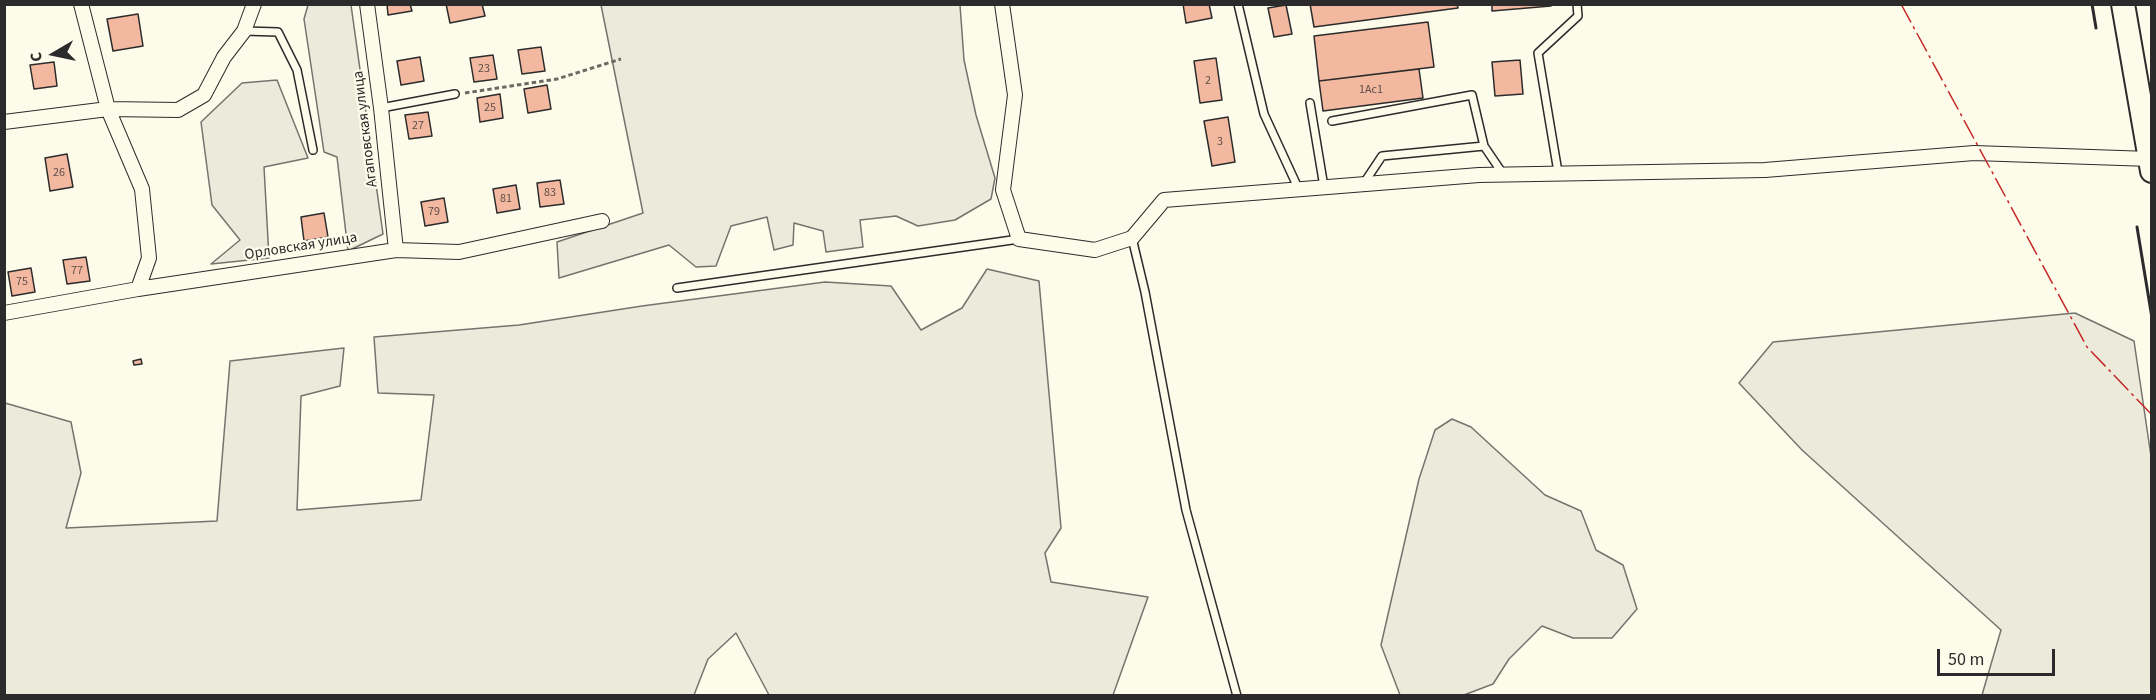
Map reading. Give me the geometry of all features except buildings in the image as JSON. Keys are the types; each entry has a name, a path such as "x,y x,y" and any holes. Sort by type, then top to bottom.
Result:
{"main road":[{"path":"2123,4 2151,165"}],"street":[{"path":"81,4 108,109 142,189 149,258 138,289"},
{"path":"4,122 108,109 178,110 204,95 224,57 244,31 254,4"},
{"name":"Агаповская улица","path":"368,4 396,250"},
{"path":"1002,4 1014,95 1003,190 1019,239 1095,250 1132,238 1164,200 1299,189 1503,174 1765,170 1974,153 2151,165"},
{"name":"Орловская улица","path":"4,313 138,289 396,250 459,252 602,221"}],"lane":[{"path":"1238,4 1264,114 1299,189"},
{"path":"1558,172 1538,53 1578,16 1577,4"},
{"path":"244,31 278,32 297,70 313,150"},
{"path":"381,108 455,94"},
{"path":"1332,121 1472,95 1484,146 1503,174"},
{"path":"1310,103 1324,188"},
{"path":"1363,184 1382,156 1484,146"},
{"path":"1132,238 1145,292 1186,510 1237,696"},
{"path":"677,288 1019,239"}],"path":[{"path":"455,94 557,79 621,59"}],"shaded area":[{"path":"308,5 351,5 383,234 348,251 337,157 324,152 304,19"},
{"path":"601,5 960,5 964,60 976,115 995,178 991,199 955,220 918,226 896,216 860,220 863,247 826,252 823,231 794,223 793,245 774,250 767,217 731,226 716,266 696,267 669,245 559,278 557,242 643,213"},
{"path":"277,80 308,158 264,167 269,258 211,264 240,240 212,205 201,122 242,83"},
{"path":"987,269 1039,281 1061,528 1045,553 1051,582 1148,597 1113,695 769,695 736,633 708,659 694,695 5,695 5,403 71,422 81,473 66,528 217,521 230,361 344,348 340,386 301,396 297,510 421,500 434,395 378,393 374,337 519,325 825,282 891,286 921,330 962,308"},
{"path":"2075,313 2134,341 2152,463 2151,695 1982,695 2001,630 1802,450 1739,383 1773,342"},
{"path":"1452,419 1471,427 1545,495 1581,511 1596,550 1623,565 1637,609 1612,638 1573,638 1542,626 1509,659 1493,684 1464,695 1400,695 1381,645 1419,479 1435,430"}],"wall":[{"path":"2092,4 2096,28"},
{"path":"2137,227 2152,318"}],"power":[{"path":"1901,4 2087,347 2152,415"}]}
